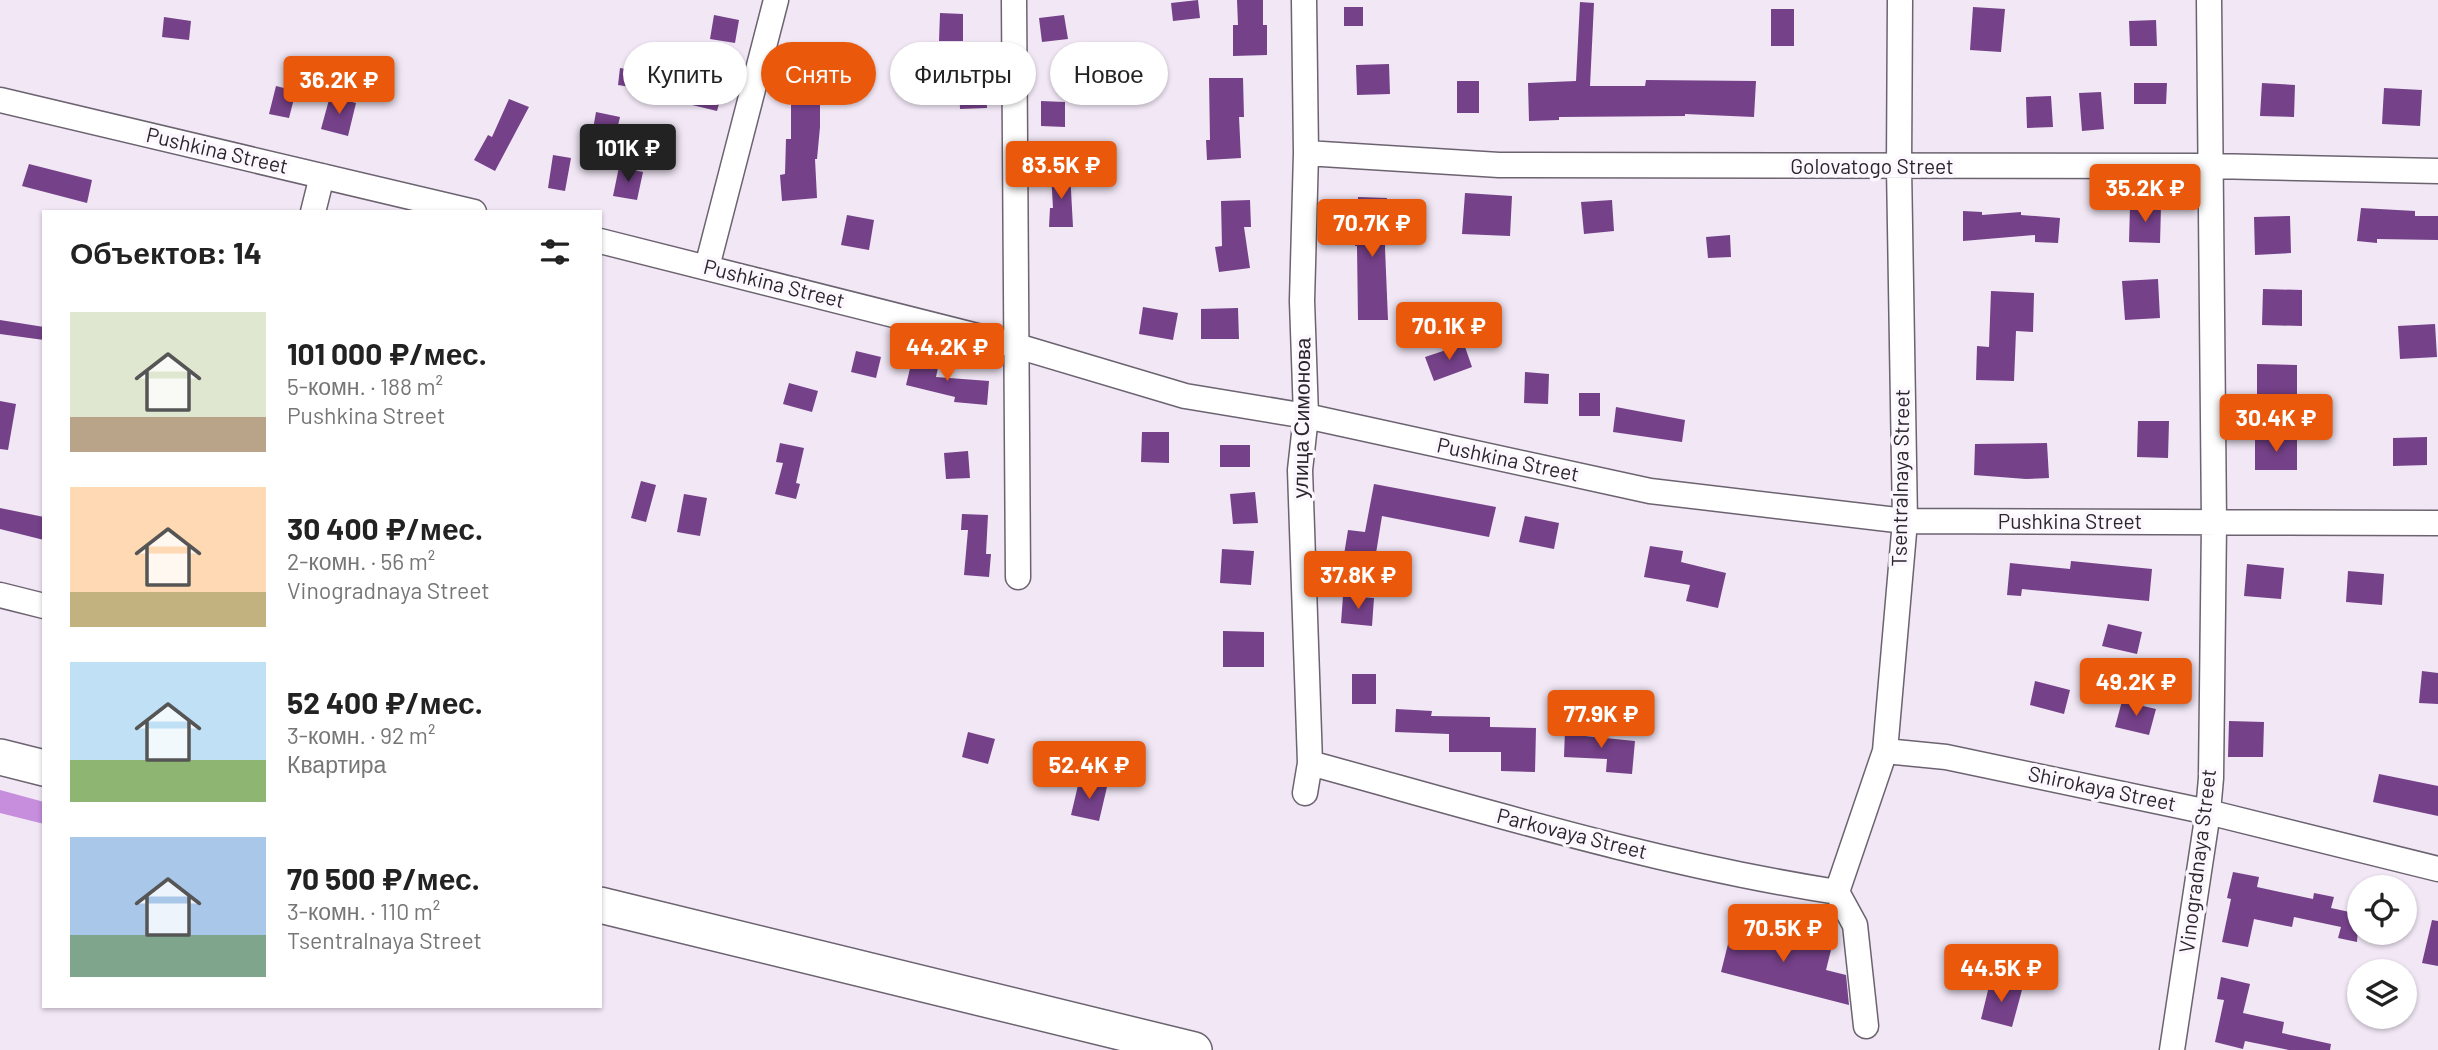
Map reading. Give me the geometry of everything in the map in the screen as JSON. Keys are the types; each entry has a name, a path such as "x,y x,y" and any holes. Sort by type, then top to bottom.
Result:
{"highway":[{"path":"0,757 42,768"},
{"path":"602,905 1194,1050"}],"street":[{"path":"707,267 776,0"},
{"path":"1014,0 1018,577"},
{"name":"улица Симонова","path":"1304,0 1306,153 1302,301 1306,416 1300,470 1310,763 1305,793"},
{"name":"Tsentralnaya Street","path":"1837,892 1885,751 1905,521 1899,167 1900,0"},
{"name":"Vinogradnaya Street","path":"2172,1050 2208,812 2211,764 2214,523 2209,0"},
{"name":"Pushkina Street","path":"0,100 466,210"},
{"name":"Golovatogo Street","path":"1306,153 1499,165 2211,166 2438,171"},
{"path":"314,210 322,176"},
{"name":"Pushkina Street","path":"602,241 1017,346 1185,396 1306,416 1650,491 1905,521 2438,523"},
{"path":"0,595 42,606"},
{"name":"Shirokaya Street","path":"1885,751 1946,757 2208,812 2438,869"},
{"name":"Parkovaya Street","path":"1310,763 1589,840 1760,880 1837,892"},
{"path":"1837,892 1854,925 1866,1026"}],"shaded area":[{"path":"0,790 42,801 42,824 0,813"}],"building":[{"path":"1198,0 1200,18 1173,21 1171,3"},
{"path":"1237,0 1263,0 1263,25 1267,25 1267,55 1233,56 1233,25 1238,25"},
{"path":"1580,2 1594,3 1590,86 1645,86 1646,80 1756,81 1754,117 1685,114 1559,117 1559,120 1529,121 1528,83 1576,81"},
{"path":"1344,7 1363,7 1363,26 1344,26"},
{"path":"1973,7 2005,9 2001,52 1970,50"},
{"path":"1771,9 1794,9 1794,46 1771,46"},
{"path":"940,13 963,14 963,41 939,41"},
{"path":"714,15 739,20 735,42 710,39"},
{"path":"1064,15 1068,39 1042,42 1039,18"},
{"path":"164,17 191,21 189,40 162,37"},
{"path":"2156,20 2157,46 2130,46 2129,21"},
{"path":"1389,64 1390,94 1357,95 1356,65"},
{"path":"620,68 623,68 623,86 618,85"},
{"path":"1209,78 1243,78 1244,117 1239,117 1241,158 1207,160 1206,140 1210,140"},
{"path":"1457,81 1479,81 1479,113 1457,113"},
{"path":"2134,83 2167,83 2166,104 2134,104"},
{"path":"2262,83 2295,85 2294,117 2260,116"},
{"path":"276,86 296,91 289,118 269,114"},
{"path":"2384,88 2422,90 2420,126 2382,124"},
{"path":"2101,92 2104,129 2082,131 2079,93"},
{"path":"330,96 356,103 348,136 321,129"},
{"path":"2051,96 2053,127 2027,128 2026,97"},
{"path":"509,99 529,107 495,171 474,160 488,135 492,137"},
{"path":"1041,101 1050,101 1050,105 1065,105 1065,127 1041,126"},
{"path":"692,105 719,105 717,111"},
{"path":"791,105 820,105 815,159 817,198 782,201 780,175 785,174 786,139 791,139"},
{"path":"960,105 987,105 987,108 960,109"},
{"path":"596,112 620,117 616,134 593,129"},
{"path":"553,155 571,158 565,191 548,188"},
{"path":"29,164 92,180 87,203 22,186"},
{"path":"619,167 643,172 637,200 613,196"},
{"path":"1070,172 1073,227 1049,227 1050,208 1053,208 1051,173"},
{"path":"1465,193 1512,196 1510,236 1462,234"},
{"path":"1358,197 1387,198 1385,248 1388,320 1358,320 1355,246"},
{"path":"1250,200 1251,227 1244,227 1250,268 1219,272 1215,247 1222,246 1221,201"},
{"path":"1612,200 1614,231 1584,234 1581,202"},
{"path":"2130,206 2161,207 2160,243 2129,242"},
{"path":"2361,208 2415,211 2415,216 2438,216 2438,240 2377,239 2377,243 2357,241"},
{"path":"1963,211 1982,212 1982,215 2021,212 2021,215 2060,218 2058,243 2035,242 2035,235 1963,241"},
{"path":"847,215 874,220 869,250 841,245"},
{"path":"2290,216 2291,253 2255,255 2254,217"},
{"path":"1730,235 1731,257 1708,258 1706,237"},
{"path":"2158,279 2160,318 2125,320 2122,281"},
{"path":"2263,289 2302,290 2302,326 2262,325"},
{"path":"1991,291 2034,293 2033,332 2016,331 2014,381 1976,380 1977,346 1989,347"},
{"path":"1143,307 1178,313 1173,340 1139,334"},
{"path":"1238,308 1239,339 1201,339 1201,309"},
{"path":"0,320 42,327 42,340 0,334"},
{"path":"2435,324 2437,357 2400,359 2398,326"},
{"path":"1464,344 1472,367 1434,381 1425,357"},
{"path":"856,351 881,357 876,378 851,372"},
{"path":"913,356 939,363 936,377 989,381 987,405 954,402 955,397 906,385"},
{"path":"2257,364 2297,365 2297,397 2257,397"},
{"path":"1525,372 1549,374 1548,404 1524,403"},
{"path":"789,383 818,391 812,412 783,404"},
{"path":"1579,393 1600,393 1600,416 1579,416"},
{"path":"0,401 16,404 8,450 0,449"},
{"path":"1616,407 1685,420 1682,442 1613,432"},
{"path":"2138,421 2169,421 2168,458 2137,457"},
{"path":"1142,432 1169,432 1169,463 1141,462"},
{"path":"2255,437 2297,437 2297,470 2255,470"},
{"path":"2427,437 2427,465 2393,466 2393,438"},
{"path":"780,443 804,448 796,483 800,484 796,499 775,494 783,463 776,462"},
{"path":"2047,443 2049,478 1974,475 1975,444"},
{"path":"1220,445 1250,445 1250,467 1220,467"},
{"path":"968,451 970,478 946,479 944,453"},
{"path":"641,481 656,485 646,522 631,518"},
{"path":"1374,484 1496,507 1489,537 1382,516 1373,572 1342,567 1348,530 1365,532"},
{"path":"1255,492 1258,523 1233,524 1230,494"},
{"path":"684,494 707,498 700,536 677,532"},
{"path":"0,508 42,517 42,540 0,529"},
{"path":"962,514 988,515 986,554 991,554 989,577 964,575 968,530 961,530"},
{"path":"1525,516 1559,523 1554,549 1519,542"},
{"path":"1650,546 1683,551 1681,562 1726,573 1718,608 1686,601 1690,585 1644,577"},
{"path":"1222,549 1254,551 1251,585 1220,583"},
{"path":"2071,561 2152,569 2149,601 2022,589 2021,596 2007,595 2010,563 2070,569"},
{"path":"2247,564 2284,568 2281,599 2244,596"},
{"path":"2348,571 2384,574 2382,605 2346,602"},
{"path":"1343,596 1374,598 1372,626 1341,623"},
{"path":"2108,624 2142,632 2137,654 2102,646"},
{"path":"1223,631 1264,632 1264,667 1223,667"},
{"path":"2422,671 2438,673 2438,704 2419,703"},
{"path":"1352,674 1376,674 1376,704 1352,704"},
{"path":"2035,681 2070,690 2064,714 2030,705"},
{"path":"2122,701 2156,709 2149,735 2115,727"},
{"path":"1396,709 1432,711 1431,716 1490,717 1490,727 1536,728 1535,772 1501,771 1501,752 1449,752 1449,734 1395,732"},
{"path":"2229,721 2264,722 2263,757 2228,757"},
{"path":"1565,729 1585,730 1585,736 1635,741 1632,774 1606,772 1607,759 1564,757"},
{"path":"968,732 995,739 988,764 962,757"},
{"path":"2379,774 2438,786 2438,816 2373,802"},
{"path":"1079,781 1107,787 1099,821 1071,815"},
{"path":"2233,872 2259,877 2257,887 2313,899 2314,893 2334,897 2331,908 2347,911 2347,940 2338,938 2341,927 2294,917 2292,927 2254,919 2248,947 2222,942 2231,899 2227,898"},
{"path":"2432,920 2438,921 2438,966 2422,963"},
{"path":"1733,924 1831,950 1826,970 1846,975 1849,1005 1721,972"},
{"path":"2221,977 2250,984 2243,1013 2284,1022 2282,1033 2331,1044 2330,1050 2289,1050 2245,1041 2243,1049 2215,1042 2224,1000 2217,999"},
{"path":"1990,982 2022,990 2012,1027 1981,1019"}]}
